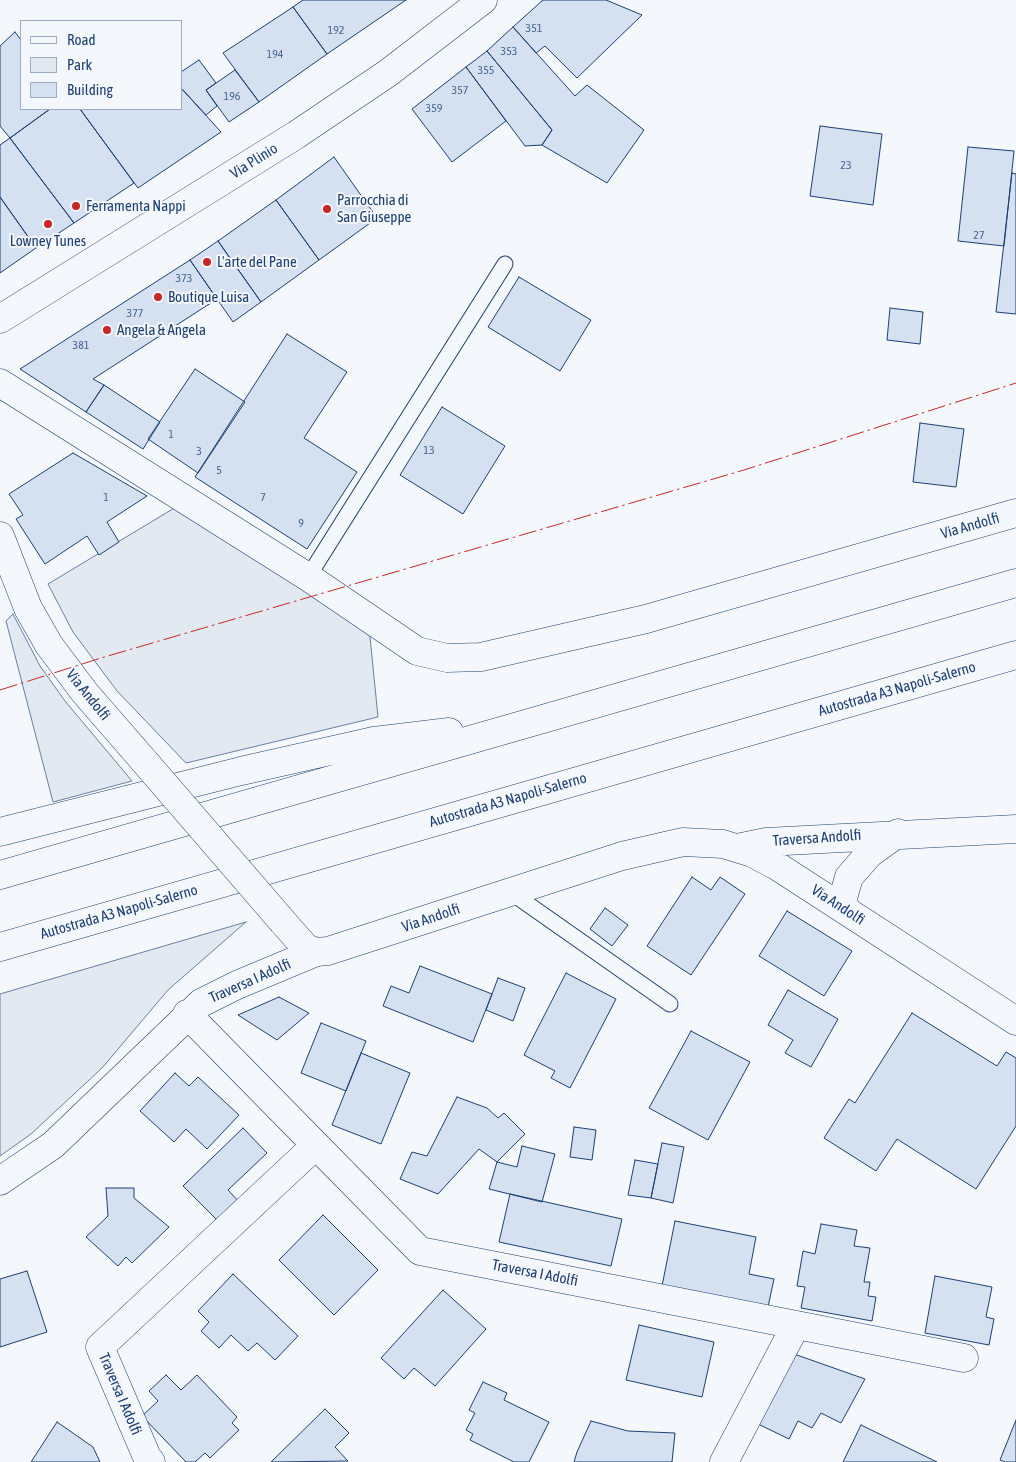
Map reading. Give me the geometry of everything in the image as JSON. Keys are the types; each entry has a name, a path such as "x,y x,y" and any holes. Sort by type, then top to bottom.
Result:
{"main road":[{"name":"Via Plinio","path":"5,314 296,135 388,73 483,0"},
{"name":"Via Andolfi","path":"0,383 308,577 417,651 447,658 481,656 646,619 1016,512"},
{"name":"Via Andolfi","path":"0,536 28,608 49,645 85,693 297,939 316,952 328,951 385,934 509,891 652,848 703,842 737,848 765,859 1016,1021"},
{"path":"0,875 1016,583"},
{"name":"Autostrada A3 Napoli-Salerno","path":"2,946 1016,655"},
{"path":"0,832 241,771 374,740 528,723"},
{"name":"Traversa Andolfi","path":"737,848 766,842 898,833 1016,829"},
{"name":"Traversa Andolfi","path":"845,910 843,898 849,877 869,854 898,833"},
{"name":"Traversa I Adolfi","path":"0,1180 53,1145 187,1014 215,995 316,952"},
{"name":"Traversa I Adolfi","path":"187,1014 420,1251 964,1358"},
{"name":"Traversa I Adolfi","path":"151,1462 147,1457 100,1347 315,1146"},
{"path":"724,1462 796,1325"}],"lane":[{"path":"308,577 505,264"},
{"path":"509,891 670,1004"}],"green space":[{"path":"176,507 369,627 378,717 186,763 117,691 73,632 48,584"},
{"path":"13,614 40,666 65,701 132,781 53,802 6,621"},
{"path":"246,922 168,990 102,1068 31,1134 0,1156 0,994"}],"building":[{"path":"303,0 406,0 327,54 293,7"},
{"path":"543,0 606,0 642,15 577,78 545,46 536,53 513,27"},
{"path":"293,7 327,54 259,102 223,53"},
{"path":"513,27 575,96 587,85 644,130 607,183 542,145 552,130 487,51"},
{"path":"15,32 20,39 20,110 49,110 10,138 0,126 0,46"},
{"path":"487,51 552,130 542,145 525,146 466,67"},
{"path":"199,60 216,83 206,90 217,106 206,115 182,89 182,71"},
{"path":"466,67 506,121 452,162 412,109"},
{"path":"235,70 259,102 229,122 206,90"},
{"path":"182,89 221,132 138,188 81,110 182,110"},
{"path":"49,110 81,110 134,183 74,223 10,138"},
{"path":"820,126 882,134 873,205 810,196"},
{"path":"10,138 74,223 36,248 0,197 0,145"},
{"path":"968,147 1014,151 1004,246 958,241"},
{"name":"Parrocchia di San Giuseppe","path":"334,157 377,218 319,260 276,200"},
{"path":"1012,173 1016,174 1016,314 996,312"},
{"path":"0,197 36,248 0,273"},
{"path":"276,200 319,260 261,302 218,241"},
{"path":"218,241 261,302 233,322 190,260"},
{"path":"190,260 217,299 93,379 104,385 86,412 20,369"},
{"path":"519,277 591,320 560,371 488,327"},
{"path":"890,308 923,312 920,344 887,340"},
{"path":"287,334 347,372 304,438 357,472 307,549 195,477"},
{"path":"195,369 245,402 198,473 148,439"},
{"path":"104,385 160,422 143,449 86,412"},
{"path":"442,407 505,446 463,514 400,475"},
{"path":"920,423 964,429 956,487 913,482"},
{"path":"73,453 147,496 107,522 119,542 99,555 87,536 45,564 16,519 23,515 9,494"},
{"path":"692,877 711,890 720,877 745,894 691,975 647,946"},
{"path":"605,908 628,925 612,946 590,929"},
{"path":"787,911 852,951 824,996 759,956"},
{"path":"420,966 492,994 473,1042 383,1006 391,986 409,993"},
{"path":"566,973 616,999 570,1088 551,1078 555,1071 524,1055"},
{"path":"498,978 525,988 513,1021 486,1010"},
{"path":"788,990 838,1019 811,1067 785,1053 793,1040 768,1025"},
{"path":"279,997 309,1013 277,1040 238,1015"},
{"path":"912,1013 997,1066 1006,1052 1016,1058 1016,1126 976,1189 897,1139 876,1171 824,1138 849,1099 855,1103"},
{"path":"321,1023 366,1041 346,1091 301,1073"},
{"path":"691,1031 750,1062 708,1140 649,1108"},
{"path":"361,1053 410,1073 381,1144 332,1125"},
{"path":"175,1073 189,1086 198,1077 239,1115 207,1149 186,1129 174,1142 140,1111"},
{"path":"457,1097 487,1108 498,1118 504,1113 525,1134 497,1162 479,1149 438,1194 400,1179 412,1152 427,1156"},
{"path":"574,1127 596,1130 592,1160 570,1157"},
{"path":"243,1128 267,1153 228,1190 241,1204 221,1224 183,1186"},
{"path":"662,1143 684,1147 673,1203 651,1198"},
{"path":"522,1146 555,1154 542,1202 489,1189 497,1162 517,1167"},
{"path":"635,1160 658,1164 651,1198 628,1195"},
{"path":"106,1188 134,1188 134,1198 169,1227 132,1263 126,1257 118,1266 86,1237 108,1216"},
{"path":"510,1194 622,1219 611,1266 499,1242"},
{"path":"323,1215 378,1270 334,1315 279,1260"},
{"path":"675,1221 756,1237 749,1274 774,1279 768,1307 662,1286"},
{"path":"821,1224 857,1230 854,1246 870,1248 864,1282 870,1282 868,1296 876,1297 872,1321 801,1308 805,1287 797,1286 803,1251 815,1254"},
{"path":"27,1271 47,1332 0,1347 0,1279"},
{"path":"233,1274 298,1336 275,1360 257,1343 248,1351 231,1335 219,1348 201,1331 209,1322 198,1311"},
{"path":"935,1276 992,1287 986,1317 994,1319 989,1345 925,1333"},
{"path":"443,1290 486,1329 435,1386 414,1368 404,1379 381,1358"},
{"path":"639,1325 714,1342 702,1397 626,1380"},
{"path":"794,1354 865,1379 841,1423 821,1413 812,1428 798,1421 789,1439 756,1423"},
{"path":"166,1375 181,1390 197,1375 237,1417 232,1423 239,1430 210,1458 205,1453 195,1462 186,1462 142,1416 158,1401 149,1391"},
{"path":"483,1382 507,1393 504,1400 549,1422 529,1462 514,1462 470,1440 473,1434 466,1430 475,1413 469,1410"},
{"path":"325,1409 349,1433 335,1447 348,1461 271,1462"},
{"path":"1016,1420 1016,1462 1005,1462 1000,1460"},
{"path":"591,1421 628,1431 675,1433 672,1462 574,1462"},
{"path":"57,1422 93,1447 100,1462 31,1462"},
{"path":"861,1425 937,1462 843,1462"}],"power":[{"path":"0,690 101,658 744,470 1016,383"}],"place":[{"name":"Ferramenta Nappi","path":"76,206"},
{"name":"Parrocchia di San Giuseppe","path":"327,209"},
{"name":"Lowney Tunes","path":"48,224"},
{"name":"L'arte del Pane","path":"207,262"},
{"name":"Boutique Luisa","path":"158,297"},
{"name":"Angela & Angela","path":"107,330"}]}
